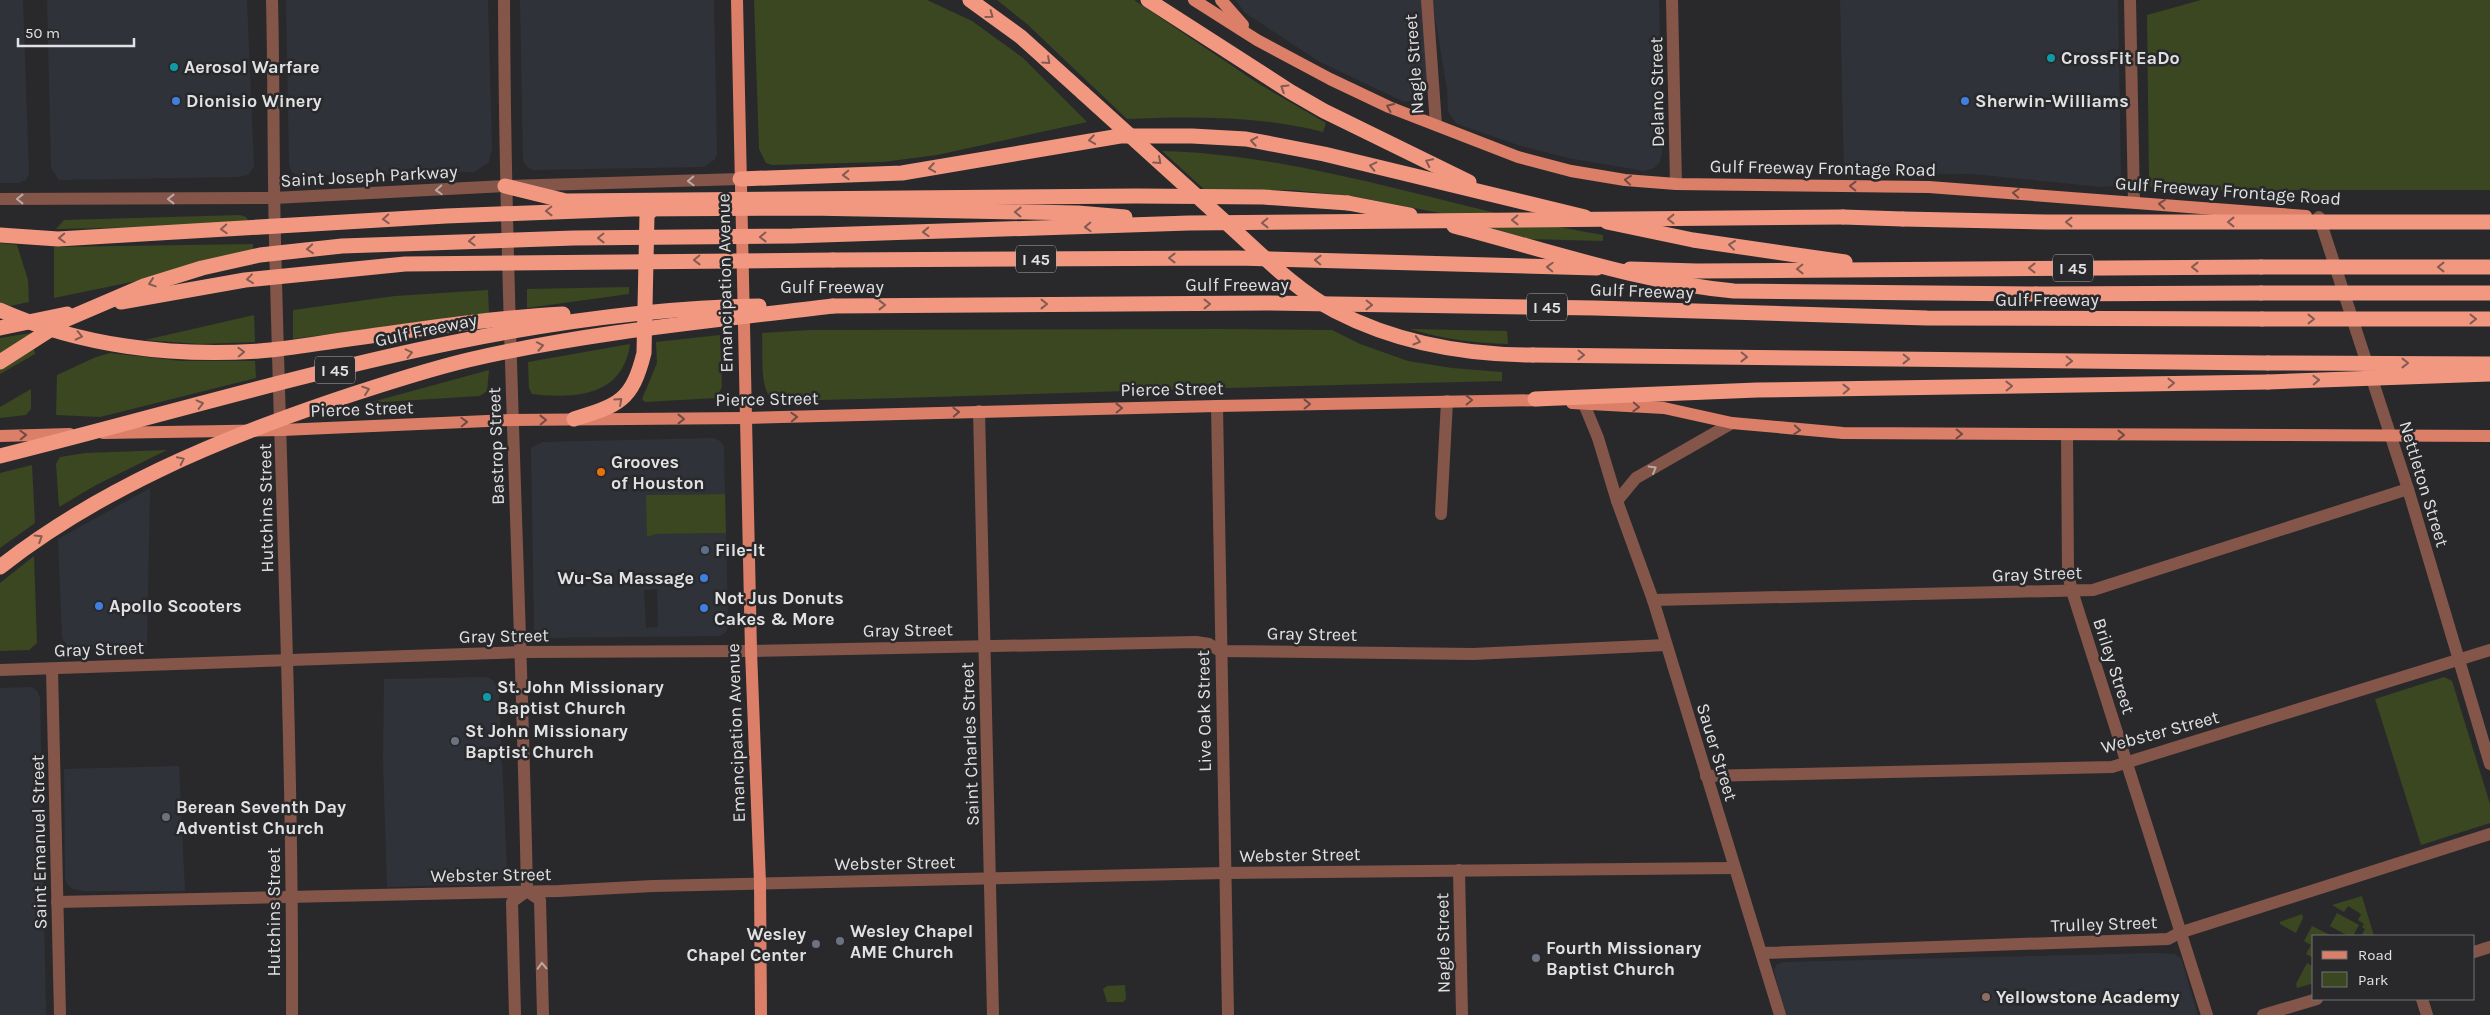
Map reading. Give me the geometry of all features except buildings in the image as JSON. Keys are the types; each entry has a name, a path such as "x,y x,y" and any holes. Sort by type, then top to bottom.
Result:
{"highway":[{"path":"970,0 1021,37 1290,280 1334,310 1367,325 1420,343 1461,351 1533,355 2490,364"},
{"path":"1148,0 1250,67 1324,111 1477,186 1505,197"},
{"path":"740,179 902,173 1120,136 1192,136 1246,139 1309,151 1692,240 1884,268"},
{"name":"Gulf Freeway","path":"505,186 566,201 1136,196 1272,198 1348,203 1401,213 1656,280 1698,288 1734,291 2036,294 2490,293"},
{"path":"574,419 612,407 630,390 638,375 644,353 647,215 654,205 665,199"},
{"path":"0,235 58,239 455,215 632,209 808,208 1069,213 1189,223"},
{"path":"0,362 67,319 116,296 202,268 284,251 431,242 802,236 1189,223 1843,217 2046,222 2490,222"},
{"name":"Gulf Freeway","path":"0,328 156,295 245,280 405,264 1238,258 1696,271 1884,268 2490,267"},
{"name":"Gulf Freeway","path":"0,456 335,370 470,339 607,316 675,309 1266,303 1585,308 1927,318 2490,319"},
{"path":"0,567 29,544 101,499 190,455 293,414 378,386 468,360 545,345 631,331 833,306"},
{"path":"0,310 20,319 76,336 114,344 158,350 208,353 260,351 492,320 675,309"},
{"path":"1535,399 1767,390 2268,382 2490,374"}],"main road":[{"name":"Emancipation Avenue","path":"737,0 751,651 760,883 761,1015"},
{"name":"Gulf Freeway Frontage Road","path":"1194,0 1257,40 1330,79 1436,125 1518,157 1571,171 1625,180 1676,184 1929,186 2319,217 2490,216"},
{"path":"1221,0 1223,5 1257,40"},
{"path":"1535,399 1584,404 1664,408 1732,423 1843,433 2490,436"},
{"name":"Pierce Street","path":"0,436 282,430 512,420 745,418 1535,399"}],"street":[{"name":"Hutchins Street","path":"272,0 274,198 282,430 292,896 292,1015"},
{"name":"Bastrop Street","path":"504,0 505,186 512,420 522,652 527,891"},
{"name":"Nagle Street","path":"1427,0 1436,125"},
{"name":"Delano Street","path":"1672,0 1676,184"},
{"path":"2130,0 2134,202"},
{"name":"Saint Joseph Parkway","path":"0,199 274,198 505,186 740,179"},
{"name":"Nettleton Street","path":"2319,217 2408,489 2490,764"},
{"path":"1441,514 1447,401"},
{"name":"Sauer Street","path":"1584,404 1598,438 1617,501 1652,600 1780,1015"},
{"name":"Live Oak Street","path":"1217,406 1228,1015"},
{"name":"Saint Charles Street","path":"979,411 993,1015"},
{"path":"1617,501 1636,478 1732,423"},
{"name":"Briley Street","path":"2067,435 2068,574 2072,592 2179,933 2207,1015"},
{"name":"Gray Street","path":"1652,600 2072,592 2093,590 2408,489"},
{"name":"Gray Street","path":"0,670 522,652 751,651 985,645 1196,642 1209,644 1220,651 1473,654 1666,645"},
{"name":"Webster Street","path":"1706,776 2112,767 2490,650"},
{"name":"Saint Emanuel Street","path":"52,669 60,1015"},
{"name":"Trulley Street","path":"1762,953 2168,939 2179,933 2490,834"},
{"name":"Webster Street","path":"58,902 527,891 760,883 1224,873 1734,868"},
{"name":"Nagle Street","path":"1459,870 1462,1015"},
{"path":"515,1015 512,902 527,891 540,900 543,1015"},
{"path":"2475,952 2490,947"},
{"path":"2263,1015 2314,1000"},
{"path":"2422,1000 2427,1015"}],"shaded area":[{"path":"0,0 23,0 29,174 26,180 19,183 0,183"},
{"path":"47,0 247,0 254,166 248,175 239,177 59,180 51,168"},
{"path":"286,0 488,0 492,149 489,162 474,172 298,176 292,172 289,165"},
{"path":"520,0 714,0 717,155 714,160 704,167 533,170 527,167 523,161"},
{"path":"1236,0 1421,0 1427,40 1429,73 1424,91 1419,99 1404,102 1318,61 1244,12"},
{"path":"1432,0 1659,0 1662,153 1660,162 1654,168 1644,171 1568,158 1518,145 1457,124 1448,112 1447,89"},
{"path":"1840,0 2118,0 2121,178 2113,186 2102,187 1973,174 1844,173"},
{"path":"713,438 720,441 724,446 725,494 647,495 647,537 656,534 726,533 728,627 725,633 720,636 543,638 536,635 534,629 531,448 543,442","holes":["657,589 658,627 646,628 644,590"]},
{"path":"150,488 147,647 74,650 62,638 58,539"},
{"path":"487,677 494,681 499,693 507,870 502,877 491,884 387,887 383,761 384,679"},
{"path":"32,687 37,691 40,698 46,1015 0,1015 0,688"},
{"path":"179,766 185,891 84,891 73,889 68,885 65,879 64,769"},
{"name":"Yellowstone Academy","path":"2175,954 2181,958 2198,1015 1785,1015 1774,970 1777,964 1784,962"}],"green space":[{"path":"754,0 927,0 972,21 1023,58 1087,122 937,155 883,162 772,165 766,163 759,149"},
{"path":"997,0 1134,0 1259,84 1326,123 1323,132 1276,123 1226,118 1127,119 1027,24"},
{"path":"2201,0 2490,0 2490,190 2155,190 2150,186 2149,181 2147,15"},
{"path":"1162,151 1274,162 1329,173 1548,225 1603,235 1603,241 1529,239 1445,214 1351,196 1292,190 1205,190"},
{"path":"240,215 246,217 251,225 56,229 64,220"},
{"path":"0,243 17,245 28,280 29,302 10,306 0,302"},
{"path":"253,244 253,265 141,280 54,298 54,247"},
{"path":"629,287 629,294 527,308 527,289"},
{"path":"488,290 489,313 293,339 293,310 395,296"},
{"path":"254,315 255,342 200,344 145,340"},
{"path":"1410,329 1507,331 1508,344 1459,340"},
{"path":"809,330 1332,330 1360,344 1408,361 1452,368 1502,372 1502,381 782,401 769,396 765,388 763,373 762,333"},
{"path":"31,333 35,354 0,374 0,338"},
{"path":"720,335 722,387 716,398 645,402 642,399 657,363 656,342"},
{"path":"630,344 626,361 618,374 608,384 595,390 565,396 532,394 529,388 528,362"},
{"path":"110,353 181,361 255,361 256,378 100,417 56,415 57,375 96,357"},
{"path":"489,370 487,391 480,396 368,403"},
{"path":"31,389 31,409 26,415 0,418 0,407"},
{"path":"167,450 96,485 59,507 56,464 60,457 85,453"},
{"path":"32,465 35,523 0,548 0,473"},
{"path":"725,494 726,533 656,534 647,537 646,495"},
{"path":"34,556 37,643 29,650 0,651 0,583"},
{"path":"2444,677 2452,681 2490,804 2490,823 2421,845 2375,699"},
{"path":"2362,896 2374,935 2362,935 2365,929 2362,927 2364,924 2358,920 2361,914 2348,906 2344,912 2332,905"},
{"path":"2337,913 2359,925 2354,935 2346,935 2330,926"},
{"path":"2302,914 2303,918 2296,933 2280,924 2280,922"},
{"path":"2312,926 2330,935 2312,935 2312,957 2306,954 2311,945 2304,941"},
{"path":"2307,963 2312,966 2312,984 2297,988 2296,984"},
{"path":"1125,985 1126,999 1123,1002 1107,1002 1103,989 1107,986"}],"place":[{"name":"CrossFit EaDo","path":"2051,58"},
{"name":"Aerosol Warfare","path":"174,67"},
{"name":"Dionisio Winery","path":"176,101"},
{"name":"Sherwin-Williams","path":"1965,101"},
{"name":"Grooves of Houston","path":"601,472"},
{"name":"File-It","path":"705,550"},
{"name":"Wu-Sa Massage","path":"704,578"},
{"name":"Apollo Scooters","path":"99,606"},
{"name":"Not Jus Donuts Cakes & More","path":"704,608"},
{"name":"St. John Missionary Baptist Church","path":"487,697"},
{"name":"St John Missionary Baptist Church","path":"455,741"},
{"name":"Berean Seventh Day Adventist Church","path":"166,817"},
{"name":"Wesley Chapel AME Church","path":"840,941"},
{"name":"Wesley Chapel Center","path":"816,944"},
{"name":"Fourth Missionary Baptist Church","path":"1536,958"},
{"name":"Yellowstone Academy","path":"1986,997"}]}
